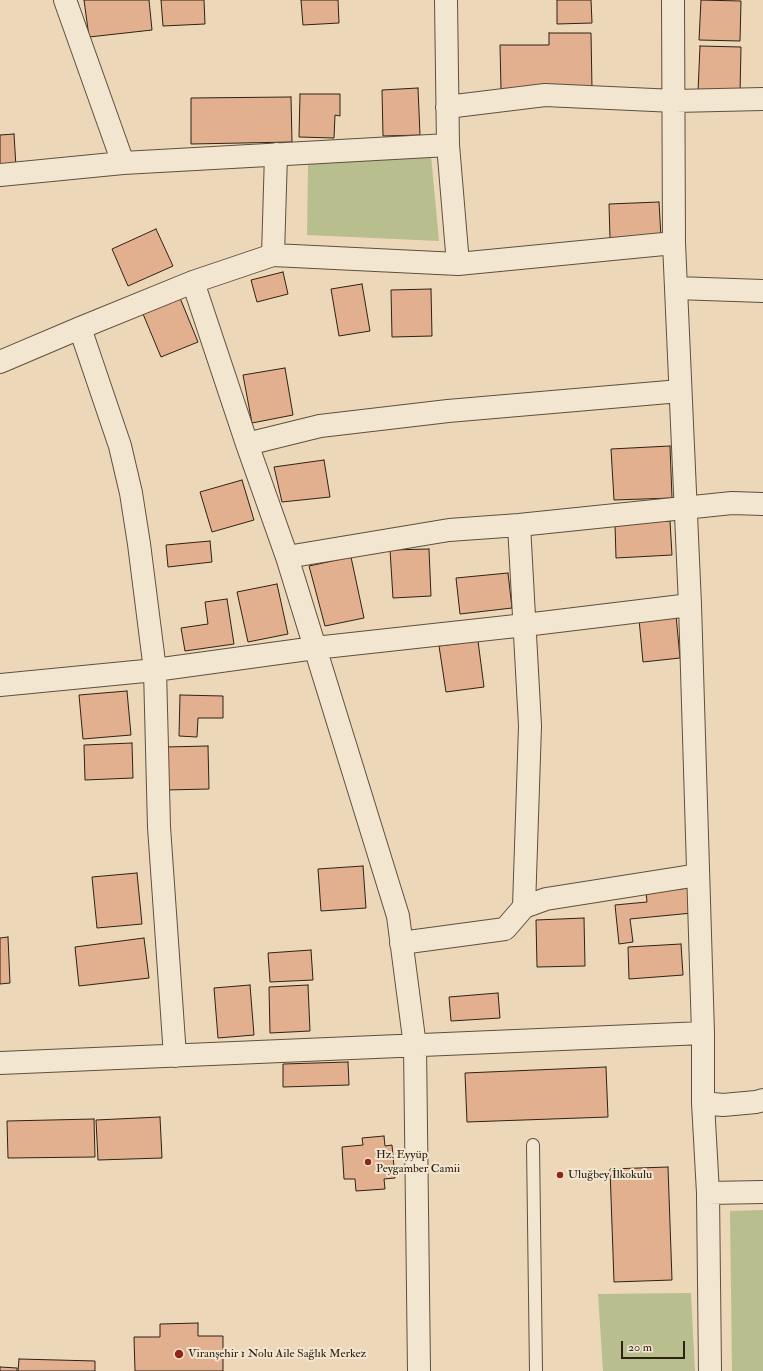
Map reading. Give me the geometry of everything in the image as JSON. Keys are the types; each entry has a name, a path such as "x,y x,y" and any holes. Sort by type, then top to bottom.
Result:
{"street":[{"path":"66,0 123,163"},
{"path":"446,0 448,145 458,264"},
{"path":"674,0 674,243 690,605 703,1033 703,1103 708,1193 710,1371"},
{"path":"447,107 545,95 675,101 763,99"},
{"path":"0,175 123,163 448,145"},
{"path":"273,255 276,154"},
{"path":"0,362 193,282 273,255 458,264 674,243"},
{"path":"193,282 247,444 287,557 398,916 415,1046 419,1371"},
{"path":"676,288 763,291"},
{"path":"80,328 120,446 132,493 155,670 159,828 175,1056"},
{"path":"247,444 320,426 448,411 680,391"},
{"path":"287,557 449,530 519,525 732,503 763,504"},
{"path":"519,525 530,726 524,907"},
{"path":"0,685 155,670 315,648 690,605"},
{"path":"401,943 504,930 524,907 546,899 698,875"},
{"path":"0,1063 703,1033"},
{"path":"703,1103 723,1105 763,1100"},
{"path":"708,1193 763,1192"}],"lane":[{"path":"533,1145 536,1371"}],"green space":[{"path":"431,155 439,241 307,235 308,164"},
{"path":"763,1210 763,1371 732,1371 730,1211"},
{"path":"691,1293 695,1371 603,1371 598,1294"}],"building":[{"path":"84,0 149,0 152,30 89,37"},
{"path":"161,0 204,0 205,24 163,26"},
{"path":"301,0 338,0 339,23 303,25"},
{"path":"557,0 591,0 592,23 557,24"},
{"path":"701,0 741,1 740,41 699,40"},
{"path":"549,33 591,33 592,89 501,90 500,45 549,45"},
{"path":"700,46 741,47 740,93 698,92"},
{"path":"418,88 420,135 383,136 382,90"},
{"path":"300,94 340,94 340,116 335,115 334,138 299,137"},
{"path":"291,97 292,142 191,144 191,98"},
{"path":"14,134 16,167 0,168 0,135"},
{"path":"659,202 661,237 610,239 609,204"},
{"path":"156,229 173,266 128,286 112,249"},
{"path":"283,272 288,294 257,302 251,280"},
{"path":"362,284 370,331 339,336 331,289"},
{"path":"431,289 432,336 392,337 391,290"},
{"path":"180,298 198,342 161,357 143,314"},
{"path":"285,368 293,415 252,423 243,375"},
{"path":"670,446 672,498 614,500 611,449"},
{"path":"324,460 330,497 282,502 274,467"},
{"path":"242,480 254,520 212,532 200,492"},
{"path":"670,521 672,555 616,558 615,524"},
{"path":"210,541 212,562 168,567 166,545"},
{"path":"429,549 431,596 393,598 390,550"},
{"path":"351,557 364,618 325,626 309,566"},
{"path":"508,573 512,608 460,614 456,578"},
{"path":"277,584 288,634 248,642 237,592"},
{"path":"227,599 234,644 185,651 181,628 208,624 205,602"},
{"path":"676,615 680,658 643,662 639,619"},
{"path":"478,641 484,687 446,692 439,646"},
{"path":"127,691 131,735 83,739 79,695"},
{"path":"180,695 223,696 223,718 198,718 197,737 179,736"},
{"path":"132,743 133,778 85,780 84,745"},
{"path":"208,746 209,789 166,790 165,747"},
{"path":"363,866 366,908 321,911 318,869"},
{"path":"137,873 142,924 97,928 92,877"},
{"path":"690,888 692,913 630,919 633,942 619,944 615,905 647,902 646,892"},
{"path":"584,918 585,966 537,967 536,920"},
{"path":"8,937 10,983 0,984 0,938"},
{"path":"144,938 149,978 79,986 75,947"},
{"path":"681,944 683,975 629,979 628,947"},
{"path":"311,950 313,980 270,982 268,953"},
{"path":"250,985 254,1035 218,1038 214,988"},
{"path":"308,985 310,1031 270,1033 269,987"},
{"path":"498,993 500,1018 451,1021 449,997"},
{"path":"348,1062 349,1085 283,1087 283,1064"},
{"path":"606,1067 608,1117 467,1122 465,1073"},
{"path":"160,1117 162,1158 98,1160 96,1120"},
{"path":"94,1119 95,1157 8,1158 7,1121"},
{"name":"Hz. Eyyüp Peygamber Camii","path":"384,1136 385,1146 392,1145 395,1178 384,1179 385,1189 356,1191 355,1179 344,1179 342,1147 363,1145 362,1138"},
{"path":"668,1167 672,1280 614,1282 610,1169"},
{"name":"Viranşehir 1 Nolu Aile Sağlık Merkez","path":"198,1323 198,1336 223,1336 223,1371 135,1371 134,1337 160,1337 160,1324"},
{"path":"19,1359 95,1361 95,1371 18,1371"},
{"path":"0,1367 17,1368 17,1371 0,1371"}],"place":[{"name":"Hz. Eyyüp Peygamber Camii","path":"368,1162"},
{"name":"Uluğbey İlkokulu","path":"560,1175"},
{"name":"Viranşehir 1 Nolu Aile Sağlık Merkez","path":"179,1354"}]}
